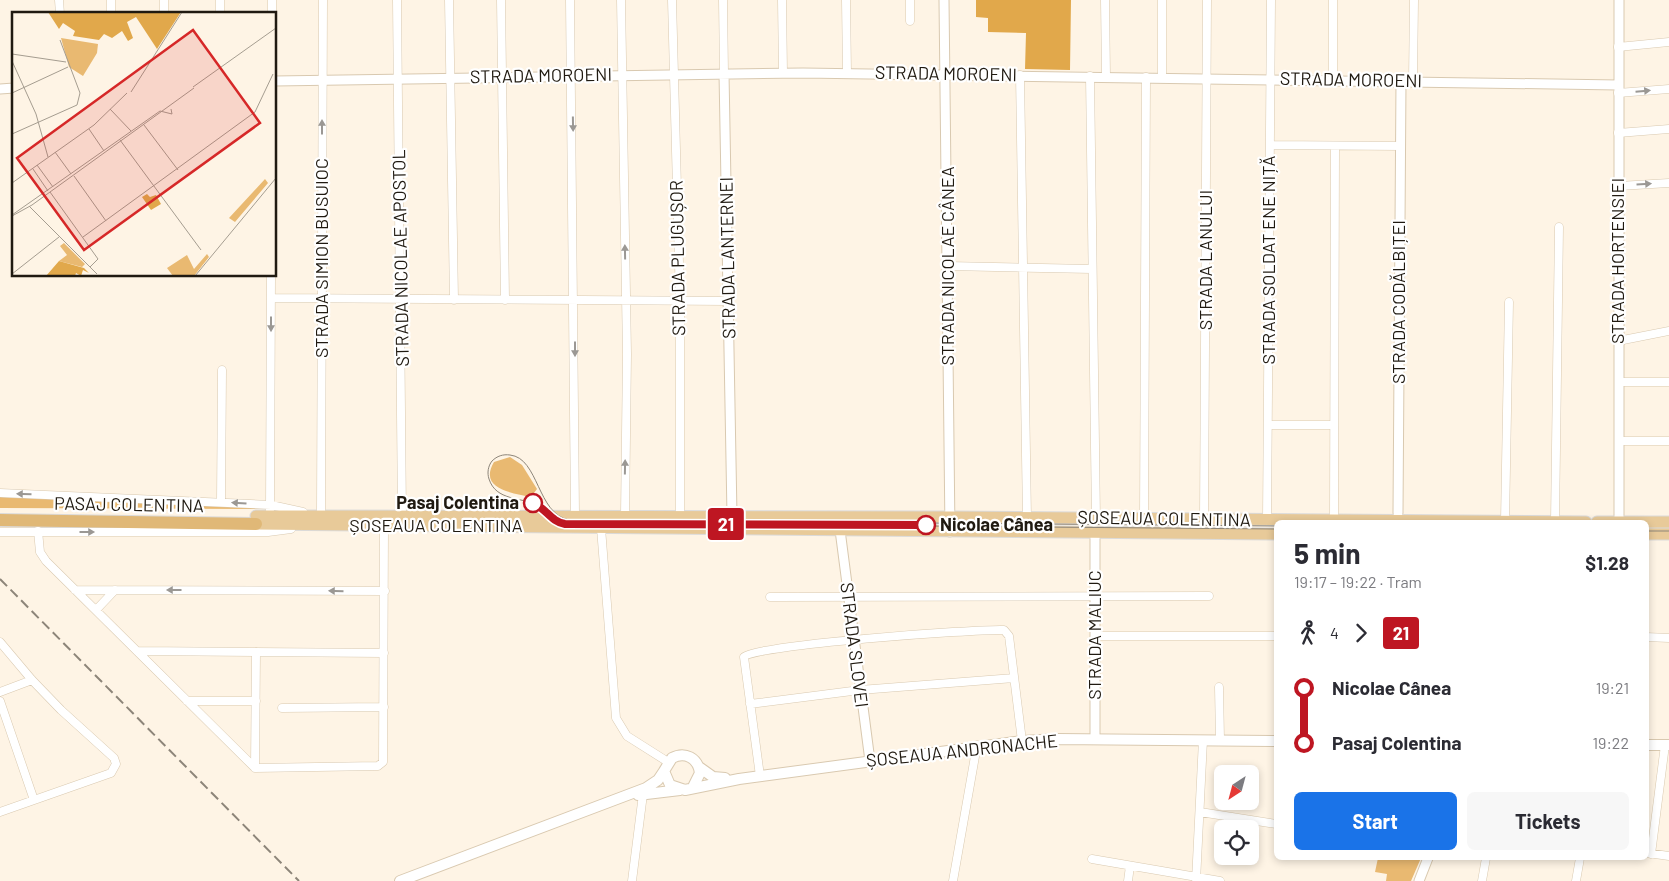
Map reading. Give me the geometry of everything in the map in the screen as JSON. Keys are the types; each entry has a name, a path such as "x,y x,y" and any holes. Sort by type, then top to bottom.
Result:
{"highway":[{"name":"PASAJ COLENTINA","path":"2,519 256,520"}],"main road":[{"name":"ȘOSEAUA COLENTINA","path":"256,520 270,511 319,521 402,516 950,516 1204,520 1402,520"},
{"name":"ȘOSEAUA COLENTINA","path":"256,520 319,521 384,526 1274,534"},
{"path":"1649,522 1669,522"},
{"path":"1649,534 1669,534"},
{"name":"ȘOSEAUA ANDRONACHE","path":"693,787 977,745 1022,741 1095,739 1274,741"},
{"path":"1649,745 1667,745"},
{"path":"400,881 612,800 652,785 666,766 682,755 693,758 699,768 699,778 693,787 612,800"},
{"path":"666,766 670,786 680,790"},
{"name":"ȘOSEAUA ANDRONACHE","path":"699,768 713,777 739,779"}],"street":[{"name":"STRADA SIMION BUSUIOC","path":"319,521 322,299 322,0"},
{"name":"STRADA NICOLAE APOSTOL","path":"397,0 402,300 402,516"},
{"path":"449,0 454,300"},
{"path":"501,0 505,300"},
{"path":"570,0 575,516"},
{"path":"621,0 626,300 625,516"},
{"name":"STRADA PLUGUȘOR","path":"672,0 680,301 680,516"},
{"name":"STRADA LANTERNEI","path":"723,0 732,516"},
{"path":"782,0 783,73"},
{"path":"846,0 847,73"},
{"path":"910,0 910,21"},
{"name":"STRADA NICOLAE CÂNEA","path":"944,0 950,532"},
{"path":"1105,0 1106,76"},
{"path":"1162,0 1162,77"},
{"name":"STRADA LANULUI","path":"1204,520 1207,0"},
{"name":"STRADA SOLDAT ENE NIȚĂ","path":"1267,520 1271,0"},
{"path":"1333,0 1333,80"},
{"path":"1413,81 1414,0"},
{"name":"STRADA HORTENSIEI","path":"1619,0 1619,520"},
{"path":"1618,46 1669,42"},
{"name":"STRADA MOROENI","path":"276,81 622,74 847,73 1413,81 1618,89"},
{"path":"1020,75 1028,518"},
{"path":"1090,76 1096,519"},
{"path":"1144,519 1146,77"},
{"name":"STRADA CODĂLBIȚEI","path":"1401,81 1402,520"},
{"path":"1618,89 1669,89"},
{"path":"1618,132 1669,129"},
{"path":"1270,145 1401,146"},
{"path":"1334,520 1335,146"},
{"path":"1618,186 1669,183"},
{"path":"1556,520 1559,226"},
{"path":"948,266 1092,269"},
{"path":"270,511 271,276"},
{"path":"271,298 729,301"},
{"path":"1505,520 1509,302"},
{"path":"1618,341 1669,331"},
{"path":"220,502 222,370"},
{"path":"1619,382 1669,382"},
{"path":"1268,425 1334,425"},
{"path":"1619,441 1669,441"},
{"name":"ȘOSEAUA COLENTINA","path":"0,493 220,502 270,511"},
{"name":"ȘOSEAUA COLENTINA","path":"2,519 38,532 268,532 319,521"},
{"path":"38,532 42,556 255,768 378,766 382,764 384,707 384,526"},
{"path":"601,528 616,718 627,736 666,766"},
{"name":"STRADA SLOVEI","path":"840,530 870,761"},
{"name":"STRADA MALIUC","path":"1094,531 1095,739"},
{"path":"75,590 385,592"},
{"path":"96,610 115,590"},
{"path":"770,597 1209,596"},
{"path":"760,776 744,659 746,654 853,639 1006,631 1009,636 1022,741"},
{"path":"1095,636 1274,636"},
{"path":"1649,637 1669,638"},
{"path":"0,642 32,680 114,758 116,767 111,773 0,812"},
{"path":"137,651 384,653"},
{"path":"255,768 256,652"},
{"path":"750,704 860,690 1014,678"},
{"path":"0,692 32,680"},
{"path":"1219,687 1220,740"},
{"path":"0,700 34,800"},
{"path":"186,701 256,701"},
{"path":"282,708 384,707"},
{"path":"1196,879 1203,740"},
{"path":"953,881 977,745"},
{"path":"1667,745 1649,853 1669,856"},
{"path":"632,881 643,794"},
{"path":"1200,812 1274,824"},
{"path":"1092,860 1196,879 1220,881"},
{"path":"1419,881 1427,860"},
{"path":"1482,881 1486,860"},
{"path":"1576,881 1580,860"},
{"path":"1128,881 1130,866"}],"shaded area":[{"path":"976,0 1071,0 1070,70 1025,69 1026,33 988,32 988,18 976,17"},
{"path":"510,457 522,465 537,489 531,497 499,488 490,478 490,471 494,462"},
{"path":"0,496 266,507 267,509 0,508"},
{"path":"1378,860 1420,860 1411,881 1386,881 1387,874 1375,872"}],"tram line":[{"path":"1274,526 569,520 558,516 550,508 533,475 520,458 510,455 498,457 491,463 488,472 492,486 503,495 531,502 553,518 565,523 1274,529"},
{"name":"21","path":"533,503 541,507 555,521 565,524 926,525"},
{"path":"1649,531 1669,531"}],"railway":[{"path":"0,579 299,881"}],"place":[{"name":"Pasaj Colentina","path":"533,503"},
{"name":"Nicolae Cânea","path":"926,525"}]}
